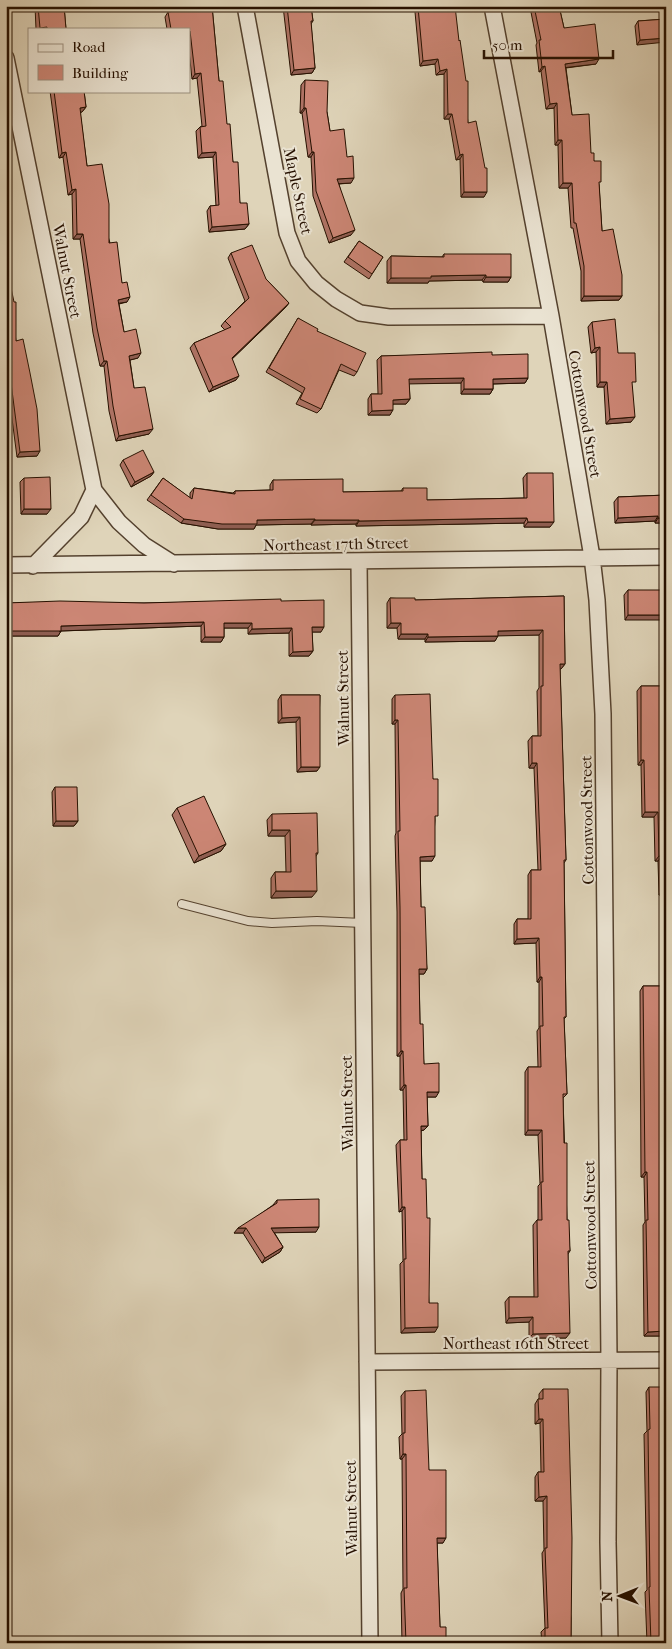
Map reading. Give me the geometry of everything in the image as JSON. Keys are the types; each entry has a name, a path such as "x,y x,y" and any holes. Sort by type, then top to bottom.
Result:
{"street":[{"name":"Maple Street","path":"245,6 287,232 298,261 316,283 336,299 360,313 389,317 551,316"},
{"name":"Cottonwood Street","path":"492,6 551,316 592,557 597,600 603,714 610,1643"},
{"name":"Walnut Street","path":"6,58 94,490 119,522 144,545 174,564"},
{"path":"33,566 81,517 94,490"},
{"name":"Northeast 17th Street","path":"6,565 666,557"},
{"name":"Walnut Street","path":"359,562 370,1643"},
{"name":"Northeast 16th Street","path":"367,1362 666,1360"}],"lane":[{"path":"182,904 248,921 272,923 317,921 363,923"}],"building":[{"path":"38,6 64,6 66,28 40,28"},
{"path":"212,6 219,81 223,81 227,124 230,124 233,162 238,162 240,203 247,203 249,224 212,227 210,206 219,205 216,152 202,153 200,127 206,126 201,73 195,74 190,28 171,28 168,12"},
{"path":"287,6 311,6 315,68 294,70"},
{"path":"455,6 459,41 466,81 468,81 468,123 476,121 485,168 487,168 487,192 464,192 463,154 460,155 452,114 448,114 447,69 440,71 438,59 423,61 418,7"},
{"path":"534,6 559,6 564,28 595,24 599,59 565,64 572,115 589,114 591,153 594,153 594,161 601,161 601,182 599,182 602,231 613,229 622,275 622,296 584,296 584,266 576,223 574,223 572,183 563,183 562,140 558,140 557,103 550,104 545,66 542,67 539,40 541,40"},
{"path":"666,19 666,38 640,40 638,21"},
{"path":"305,80 328,81 327,112 330,131 344,129 347,157 353,156 354,178 337,179 355,230 333,238 316,191 314,152 312,152 306,108 304,108"},
{"path":"54,92 84,92 86,107 80,108 87,166 102,164 109,204 109,243 117,242 122,283 127,282 130,297 118,300 124,332 136,329 141,353 129,356 134,388 145,387 153,429 119,436 107,361 104,361 97,328 83,234 77,234 76,189 72,190 66,152 62,153"},
{"path":"359,241 383,257 372,274 348,257"},
{"path":"252,245 266,279 289,303 232,358 239,376 213,387 194,343 231,327 225,321 249,298 231,253"},
{"path":"444,254 511,254 511,277 486,277 486,275 391,278 391,256 444,257"},
{"path":"6,264 14,302 16,302 16,341 23,339 37,409 40,451 20,452 6,359"},
{"path":"298,318 318,329 317,331 366,353 357,372 341,364 321,409 300,399 305,388 269,368"},
{"path":"615,319 618,353 635,353 636,382 632,382 635,417 610,419 607,382 600,382 600,347 595,348 592,322"},
{"path":"492,352 492,355 528,354 528,378 493,379 493,389 464,389 464,378 409,379 410,399 393,400 393,410 372,411 371,394 382,394 381,356"},
{"path":"143,450 154,472 135,482 123,460"},
{"path":"527,473 553,473 554,522 528,522 527,518 359,521 315,519 257,520 257,524 222,524 184,519 151,495 163,478 192,499 194,488 235,494 235,491 273,490 273,480 343,479 343,492 403,491 403,488 427,488 427,500 527,498"},
{"path":"50,477 51,509 24,509 24,478"},
{"path":"666,495 666,518 658,518 658,516 618,518 618,497"},
{"path":"628,590 661,590 661,594 666,594 666,615 628,615"},
{"path":"564,596 565,664 560,664 566,860 564,860 566,1017 564,1017 567,1094 563,1094 564,1143 567,1143 570,1333 533,1334 533,1317 509,1318 509,1297 538,1297 537,1220 542,1220 542,1130 528,1130 528,1067 541,1067 540,1026 543,1026 539,938 517,939 517,919 531,919 531,870 541,870 537,763 532,763 532,736 541,736 543,630 498,631 498,636 428,637 428,634 401,634 401,623 391,623 390,598 415,598 415,600"},
{"path":"281,599 281,601 324,600 324,627 312,627 313,651 293,652 292,628 252,629 252,623 224,623 224,637 205,637 204,622 61,626 61,631 6,631 6,603 60,601 144,603"},
{"path":"641,686 666,686 666,890 662,890 662,856 659,856 658,812 645,812 644,760 641,760"},
{"path":"430,694 433,779 438,779 438,816 435,816 435,856 420,857 421,907 425,907 427,969 419,969 420,1024 423,1024 424,1064 439,1063 439,1092 427,1092 428,1126 421,1126 422,1179 426,1179 427,1218 430,1218 429,1303 438,1303 438,1327 405,1328 405,1207 402,1207 400,1140 407,1140 406,1085 404,1085 403,1051 401,1051 398,831 400,831 398,720 395,720 395,695"},
{"path":"281,695 320,695 320,767 301,767 300,717 282,718"},
{"path":"55,787 77,787 78,821 56,821"},
{"path":"204,796 226,844 199,856 177,808"},
{"path":"317,813 317,891 276,891 275,872 291,872 290,830 272,830 272,814"},
{"path":"643,986 666,986 666,1331 648,1332 646,1220 648,1220 647,1172 645,1172"},
{"path":"319,1199 319,1227 271,1228 283,1247 265,1258 246,1228 238,1228 277,1203 277,1200"},
{"path":"649,1387 666,1387 666,1643 651,1643 649,1587"},
{"path":"543,1389 568,1389 572,1538 571,1643 545,1643 545,1628 548,1628 545,1548 547,1548 547,1496 539,1497 538,1472 544,1472 543,1419 539,1419 538,1399 543,1399"},
{"path":"426,1390 429,1470 446,1470 446,1538 437,1538 440,1627 446,1627 446,1643 406,1643 404,1588 407,1588 406,1454 403,1454 405,1391"}]}
